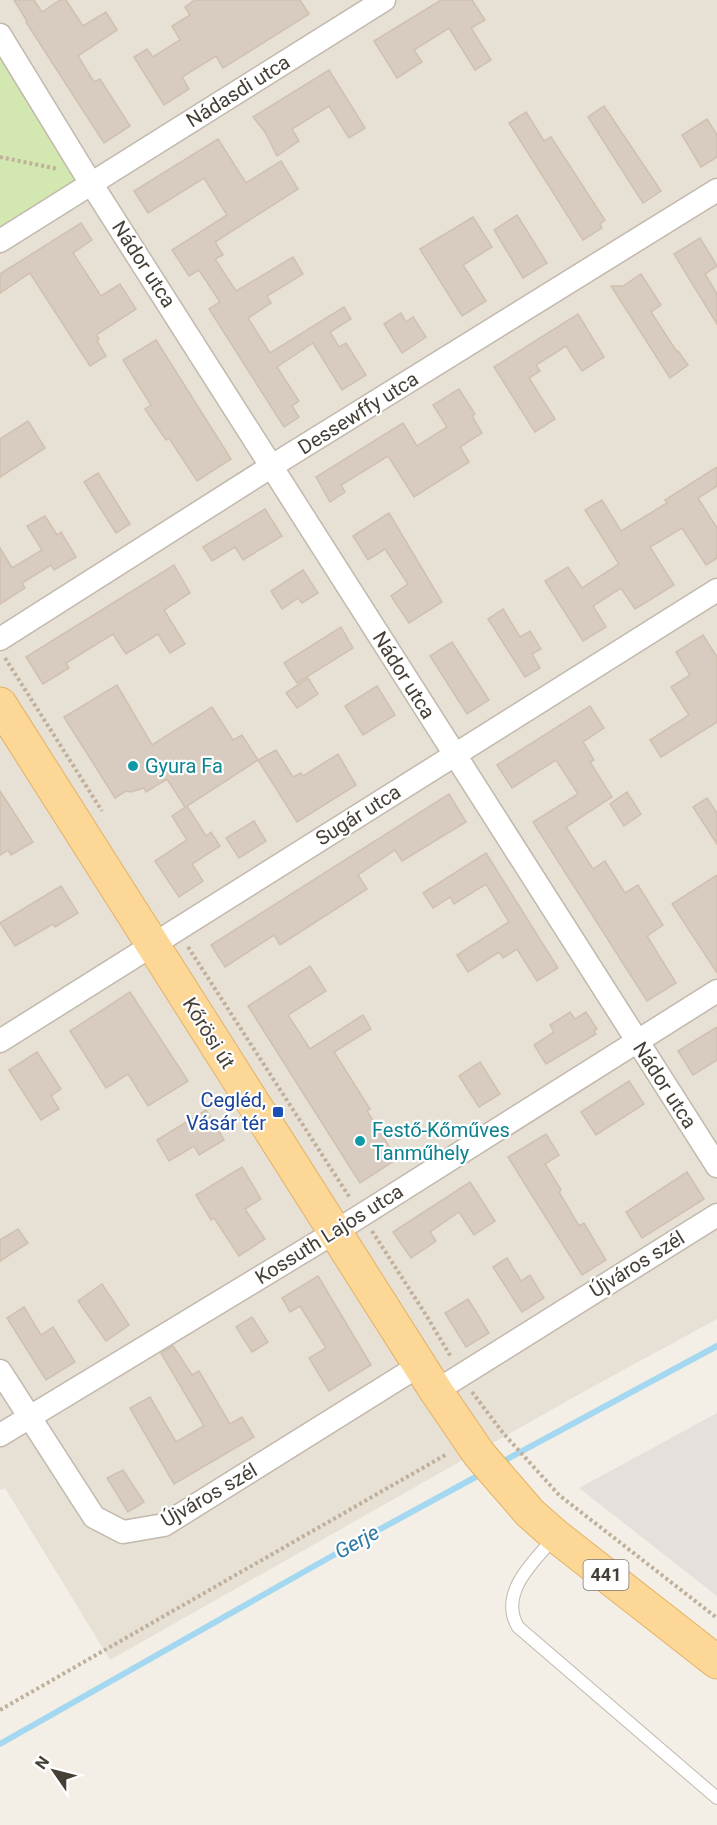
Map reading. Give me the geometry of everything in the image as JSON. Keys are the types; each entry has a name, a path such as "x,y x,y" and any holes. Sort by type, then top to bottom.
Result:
{"main road":[{"name":"Kőrösi út","path":"0,704 165,938 348,1223 439,1377 484,1443 501,1481 530,1513 556,1536"},
{"name":"441","path":"556,1536 717,1662"}],"street":[{"name":"Nádasdi utca","path":"0,241 384,0"},
{"name":"Nádor utca","path":"0,35 76,159 717,1166"},
{"name":"Dessewffy utca","path":"0,639 272,466 717,190"},
{"name":"Sugár utca","path":"0,1041 717,590"},
{"name":"Kossuth Lajos utca","path":"0,1435 348,1223 717,991"},
{"name":"Újváros szél","path":"0,1371 94,1517 123,1532 164,1525 439,1377 717,1215"}],"lane":[{"path":"556,1536 522,1575 513,1596 513,1618 518,1627 717,1798"}],"path":[{"path":"0,157 58,169 76,159"},
{"path":"0,650 108,820"},
{"path":"165,938 348,1223 426,1315 439,1377 484,1443 537,1471 559,1495 717,1618"},
{"path":"0,1710 484,1443"}],"shaded area":[{"path":"0,0 717,0 717,1319 583,1392 110,1660 5,1488 0,1490"},
{"path":"717,1413 717,1596 579,1488"}],"green space":[{"path":"0,44 81,176 0,227"}],"building":[{"path":"14,0 34,0 42,12 60,0 66,0 83,26 106,12 117,30 78,56 94,82 100,79 130,126 104,143"},
{"path":"195,0 300,0 309,14 223,68 216,56 182,77 189,89 164,105 134,57 147,49 153,57 180,40 172,26 190,15 185,7"},
{"path":"441,0 472,0 485,20 471,28 491,60 475,70 449,28 414,50 422,62 397,78 374,41"},
{"path":"329,70 365,128 349,138 329,106 292,129 299,141 277,156 265,132 253,117"},
{"path":"604,106 661,191 643,203 588,117"},
{"path":"526,112 544,141 551,137 605,220 600,224 602,228 583,240 509,123"},
{"path":"707,119 717,135 717,157 701,167 682,135"},
{"path":"218,139 246,183 281,161 298,189 215,242 223,255 215,259 236,291 293,257 303,274 267,296 271,303 248,318 270,353 344,307 351,319 330,332 339,347 346,343 366,375 342,390 313,343 277,367 299,401 292,406 299,417 284,427 209,309 220,302 199,270 189,276 172,250 227,215 204,178 148,213 134,191"},
{"path":"517,215 547,263 523,278 494,230"},
{"path":"473,217 492,247 463,265 486,301 462,316 420,249"},
{"path":"81,223 92,240 73,253 101,296 120,284 136,309 96,335 106,356 90,366 30,273 0,293 0,274"},
{"path":"700,238 717,266 705,274 717,294 717,324 674,254"},
{"path":"641,274 661,305 651,312 688,365 670,378 611,286 623,286"},
{"path":"401,313 406,322 413,317 426,337 402,353 384,324"},
{"path":"578,314 604,357 582,371 566,346 536,365 540,371 529,378 555,419 535,432 494,367"},
{"path":"156,340 231,459 197,481 169,438 166,440 145,409 151,405 123,360"},
{"path":"459,389 475,414 472,416 482,433 460,447 469,462 414,497 388,456 341,485 345,492 330,502 316,477 403,423 417,446 447,427 433,405"},
{"path":"28,421 45,448 0,477 0,439"},
{"path":"717,467 717,486 698,498 717,528 717,558 706,565 682,528 650,547 674,585 635,609 621,588 593,606 606,627 583,641 545,581 568,567 582,588 619,564 585,510 602,500 621,531 667,503 665,500"},
{"path":"98,473 130,524 116,533 84,482"},
{"path":"265,509 282,536 243,560 235,547 212,561 203,547"},
{"path":"389,513 442,602 409,623 391,596 408,584 385,549 368,560 353,536"},
{"path":"45,516 57,535 61,532 76,557 54,570 51,565 22,583 25,588 0,604 0,548 12,568 42,550 27,526"},
{"path":"174,565 190,593 164,610 185,644 170,653 158,634 126,654 113,634 66,663 69,668 43,684 26,657"},
{"path":"303,570 318,593 302,603 298,598 282,609 271,591"},
{"path":"503,609 520,637 530,631 541,649 532,654 540,668 525,677 488,619"},
{"path":"341,627 353,648 297,683 284,663"},
{"path":"703,635 717,657 717,722 661,757 650,740 689,715 671,687 690,675 676,652"},
{"path":"452,642 489,700 467,714 430,656"},
{"path":"308,678 318,694 297,708 286,693"},
{"path":"117,685 152,745 212,707 233,740 242,735 258,760 187,806 206,836 211,832 220,846 192,864 203,881 179,897 155,861 187,840 172,816 185,807 167,779 146,792 144,788 131,792 126,791 115,798 64,717"},
{"path":"377,686 395,715 363,735 345,706"},
{"path":"590,706 604,728 583,742 594,760 590,762 612,797 566,827 593,869 605,861 625,893 638,885 663,925 647,936 676,983 647,1001 533,822 578,794 556,760 512,788 497,765"},
{"path":"276,750 293,777 301,773 303,776 338,754 356,785 297,822 258,760"},
{"path":"0,791 33,842 11,855 8,850 0,855"},
{"path":"627,792 641,814 624,826 610,804"},
{"path":"449,794 466,822 402,861 395,850 358,875 367,889 280,945 274,935 225,967 211,945"},
{"path":"707,798 717,813 717,844 693,807"},
{"path":"254,821 266,841 239,858 226,838"},
{"path":"486,853 558,968 537,981 517,949 503,958 499,952 468,972 457,955 509,922 486,884 454,904 450,897 433,908 423,893"},
{"path":"717,875 717,973 672,904"},
{"path":"61,886 78,913 55,927 53,924 15,946 0,923"},
{"path":"310,966 326,991 288,1015 310,1049 363,1015 371,1029 334,1052 370,1109 367,1111 397,1159 360,1183 248,1006"},
{"path":"130,992 188,1081 148,1106 128,1074 106,1088 70,1031"},
{"path":"570,1012 575,1019 586,1012 597,1029 594,1031 596,1034 546,1064 534,1045 554,1032 550,1025"},
{"path":"717,1027 717,1060 693,1075 678,1051"},
{"path":"37,1052 61,1089 51,1096 59,1109 41,1120 9,1070"},
{"path":"480,1062 500,1094 479,1107 459,1076"},
{"path":"629,1081 644,1104 596,1135 581,1112"},
{"path":"206,1110 224,1140 199,1155 194,1146 169,1161 157,1140"},
{"path":"546,1134 559,1155 545,1164 579,1226 584,1223 606,1260 582,1275 508,1157"},
{"path":"242,1167 261,1199 245,1209 265,1239 239,1256 214,1218 211,1220 196,1195"},
{"path":"687,1172 704,1199 642,1238 626,1212"},
{"path":"470,1182 495,1221 474,1235 459,1212 430,1232 436,1241 411,1258 393,1232"},
{"path":"18,1229 28,1243 0,1261 0,1240"},
{"path":"507,1258 521,1281 530,1275 544,1298 522,1312 493,1267"},
{"path":"318,1276 371,1365 329,1391 309,1358 326,1348 300,1306 290,1312 282,1298"},
{"path":"102,1284 129,1325 106,1341 78,1301"},
{"path":"468,1299 489,1333 466,1347 445,1313"},
{"path":"24,1307 41,1335 53,1327 75,1362 46,1380 7,1318"},
{"path":"252,1317 268,1342 252,1352 236,1327"},
{"path":"173,1346 192,1375 199,1371 230,1424 242,1417 254,1437 174,1484 130,1408 150,1397 176,1442 204,1426 161,1353"},
{"path":"123,1470 144,1502 128,1512 107,1478"}],"waterway":[{"name":"Gerje","path":"500,1463 717,1346"},
{"name":"Gerje","path":"0,1744 483,1473"}],"place":[{"name":"Gyura Fa","path":"133,766"},
{"name":"Cegléd, Vásár tér","path":"278,1112"},
{"name":"Festő-Kőműves Tanműhely","path":"360,1141"}]}
